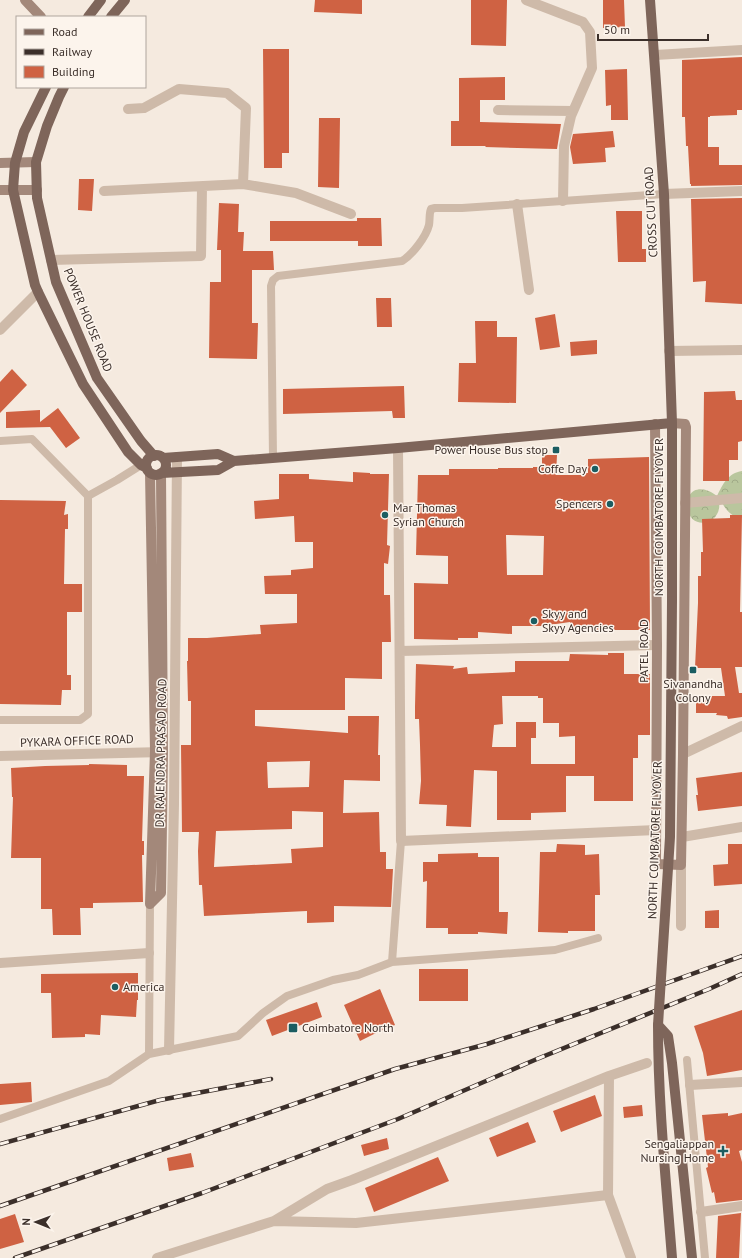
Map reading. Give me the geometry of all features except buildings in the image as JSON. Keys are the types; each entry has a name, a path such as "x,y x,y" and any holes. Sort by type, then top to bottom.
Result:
{"main road":[{"path":"89,16 101,0"},
{"path":"112,16 125,0"},
{"name":"CROSS CUT ROAD","path":"650,0 664,194 672,423"},
{"path":"46,88 24,132 15,163 13,190 38,292 83,384 128,452 146,469 157,475 162,473 218,470 234,461 398,448 672,423"},
{"name":"POWER HOUSE ROAD","path":"64,88 47,126 36,162 37,198 56,282 97,378 141,441 158,457"},
{"name":"NORTH COIMBATORE FLYOVER","path":"672,423 670,837 658,1025 658,1061 672,1258"},
{"path":"146,469 147,462 158,457 218,454 234,461"},
{"path":"158,457 166,464 162,473"},
{"path":"658,1025 668,1036 672,1063 692,1258"}],"street":[{"path":"25,0 40,16"},
{"path":"526,0 583,22 590,32 592,68 573,111 564,146 563,201"},
{"path":"655,55 742,50"},
{"path":"128,109 144,108 179,89 227,93 246,108 243,184"},
{"path":"498,110 573,111"},
{"path":"0,163 36,162"},
{"path":"104,191 243,184 296,193 351,214"},
{"path":"51,260 201,256 202,187"},
{"path":"0,190 37,190"},
{"path":"664,194 742,191"},
{"path":"517,204 529,290"},
{"path":"0,330 38,292"},
{"path":"669,351 742,350"},
{"path":"672,423 682,423 686,426 681,926"},
{"name":"PATEL ROAD","path":"655,424 657,645 656,863 681,865"},
{"path":"398,448 401,841 656,830"},
{"name":"DR RAJENDRA PRASAD ROAD","path":"169,1050 174,812 177,457"},
{"path":"146,469 157,565"},
{"path":"150,904 159,752 157,565 162,473"},
{"path":"685,502 742,498"},
{"path":"400,651 657,645"},
{"path":"683,754 742,726"},
{"name":"PYKARA OFFICE ROAD","path":"0,756 159,752"},
{"path":"682,837 742,827"},
{"path":"0,962 149,953"},
{"path":"157,1258 274,1221 327,1188 352,1180 609,1076 647,1063"},
{"path":"609,1076 608,1195 631,1258"},
{"path":"690,1085 742,1082"},
{"path":"274,1221 356,1223 608,1195"},
{"path":"701,1212 742,1206"}],"lane":[{"path":"273,458 270,291 273,280 278,276 402,261 407,258 416,248 428,226 430,212 435,208 462,208 664,194"},
{"path":"0,441 32,439 88,496 88,714 80,720 0,720"},
{"path":"88,496 118,480 146,469"},
{"path":"392,962 401,841"},
{"path":"149,1054 150,904"},
{"path":"0,1119 109,1081 149,1054 238,1036 263,1013 287,996 333,980 358,975 392,962 555,950 598,938"},
{"path":"687,1060 706,1258"}],"green space":[{"path":"742,471 742,518 732,515 721,501 719,501 719,510 711,521 705,523 698,522 693,519 689,514 688,506 689,496 695,490 706,490 717,496 724,483 733,474"}],"railway":[{"path":"0,1206 395,1069 487,1044 594,1009 742,956"},
{"path":"15,1258 202,1193 398,1119 537,1059 709,989 742,974"},
{"path":"0,1144 160,1100 271,1079"}],"place":[{"name":"Power House Bus stop","path":"556,450"},
{"name":"Coffe Day","path":"595,469"},
{"name":"Spencers","path":"610,504"},
{"name":"Mar Thomas Syrian Church","path":"385,515"},
{"name":"Skyy and Skyy Agencies","path":"534,621"},
{"name":"Sivanandha Colony","path":"693,670"},
{"name":"America","path":"115,987"},
{"name":"Coimbatore North","path":"293,1028"},
{"name":"Sengaliappan Nursing Home","path":"723,1151"}]}
